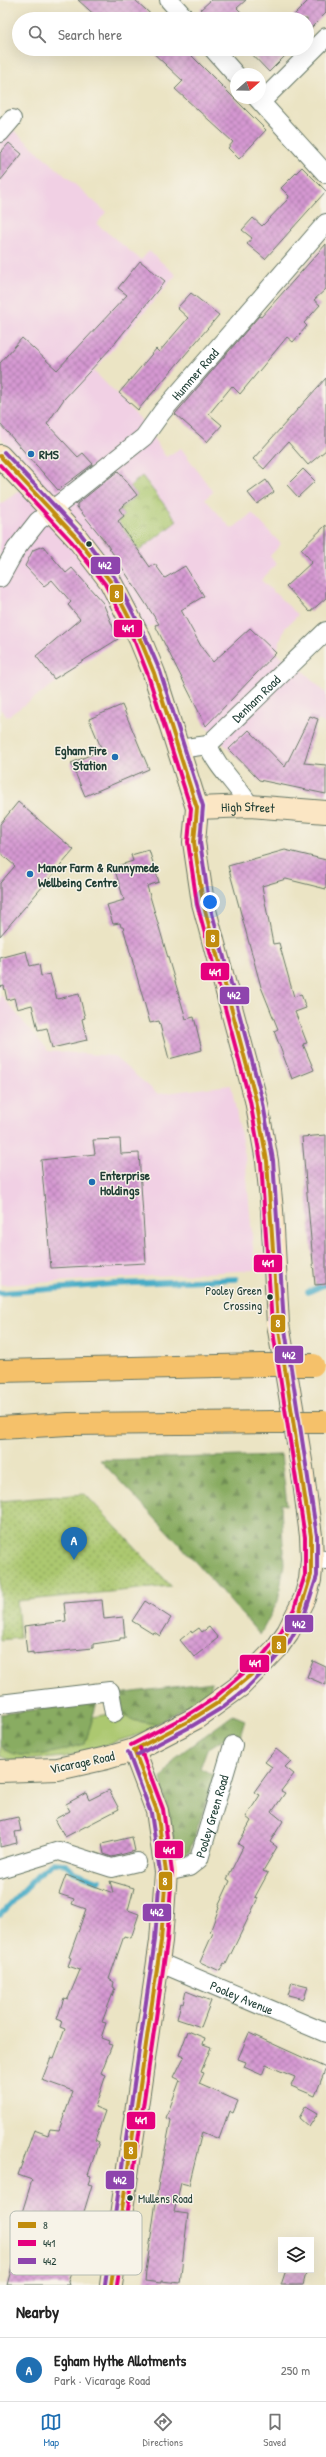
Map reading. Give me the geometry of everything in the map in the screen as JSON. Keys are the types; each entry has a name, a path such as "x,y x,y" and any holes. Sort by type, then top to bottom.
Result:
{"highway":[{"path":"5,1371 262,1365 319,1366"},
{"path":"5,1428 68,1424 325,1423"}],"main road":[{"path":"0,456 76,537 114,588 140,639 154,673 197,808"},
{"name":"High Street","path":"197,808 250,806 326,812"},
{"name":"Vicarage Road","path":"0,1772 58,1769 134,1750 196,1718 228,1695 264,1663 288,1632 296,1617 319,1560 311,1536 302,1467 278,1324 272,1210 267,1161 256,1100 203,904 194,842 197,808"},
{"path":"122,2211 158,1962 166,1872 156,1811 134,1750"},
{"path":"111,2285 112,2275"}],"street":[{"path":"169,0 180,12"},
{"path":"314,48 326,37"},
{"path":"219,56 230,68"},
{"path":"266,93 306,56"},
{"path":"263,104 326,174"},
{"path":"0,133 12,119"},
{"name":"Hummer Road","path":"0,578 16,549 38,520 52,511 144,437 162,412 326,223"},
{"name":"Denham Road","path":"208,745 326,631"},
{"path":"178,749 208,745 214,759 242,792 250,806"},
{"path":"0,1704 110,1691 114,1713"},
{"name":"Pooley Green Road","path":"166,1872 188,1867 199,1859 225,1754"},
{"path":"0,1869 59,1851 112,1868 137,1862"},
{"name":"Pooley Avenue","path":"158,1962 326,2033"}],"shaded area":[{"path":"0,118 106,212 97,224 141,260 149,251 176,275 94,371 141,420 166,457 181,448 213,492 205,499 232,529 252,513 281,544 270,556 277,564 261,580 298,615 285,628 276,653 301,669 326,693 326,724 317,720 304,763 300,790 260,781 206,726 155,625 118,639 7,717 0,709 0,504 38,479 0,437"},
{"path":"0,994 48,1051 113,1056 158,1094 231,1085 245,1155 255,1270 0,1285"}],"green space":[{"path":"142,476 177,521 139,551 127,533 108,546 100,536 124,516 119,509 137,495 130,486"},
{"path":"281,1455 287,1505 281,1504 284,1564 278,1601 260,1635 183,1548 100,1460"},
{"path":"85,1494 171,1586 17,1601 20,1638 0,1640 0,1501"},
{"path":"212,1682 210,1692 157,1724 131,1720 121,1712 118,1694"},
{"path":"97,1702 85,1744 41,1755 18,1755 8,1751 0,1745 0,1714"},
{"path":"121,1712 131,1720 157,1724 144,1733 65,1757 11,1761 0,1756 0,1745 5,1751 85,1744 93,1717"},
{"path":"233,1715 245,1720 239,1740 225,1738 207,1749 200,1768 215,1776 190,1850 183,1856 176,1853 161,1779 177,1756"}],"building":[{"path":"78,0 135,0 148,12 91,12"},
{"path":"211,0 246,0 237,8 241,12 202,12 200,10"},
{"path":"309,0 326,0 326,13 314,25 314,12 297,12"},
{"path":"156,56 192,56 230,94 230,104 240,104 266,130 239,159 228,148 233,142 175,89 183,81"},
{"path":"254,56 285,56 269,72"},
{"path":"9,143 22,154 0,181 0,153"},
{"path":"302,167 326,191 265,259 247,244 252,238 242,230 253,218 262,226 288,199 289,196 281,188"},
{"path":"326,244 326,289 314,300 320,305 304,323 307,326 293,342 287,337 240,394 232,386 209,414 222,425 207,442 175,414 259,316 261,317"},
{"path":"140,261 165,281 112,347 64,399 47,424 78,457 83,453 93,464 58,490 0,424 0,363 22,338 57,370 127,295 118,288"},
{"path":"191,293 219,315 138,410 119,393 156,349 159,352 188,318 177,308"},
{"path":"326,378 326,450 308,465 288,442 264,469 253,459"},
{"path":"303,469 315,481 298,497 287,485"},
{"path":"118,471 137,495 119,509 124,516 118,521 150,567 155,564 165,578 185,566 204,596 181,610 202,648 213,662 250,628 276,653 206,726 155,625 159,624 104,540 77,507 77,504"},
{"path":"266,480 274,492 257,504 248,493"},
{"path":"326,525 326,598 310,612 286,586 312,562 301,549"},
{"path":"43,546 66,573 72,568 103,603 118,639 54,679 36,656 80,619 68,605 71,602 52,580 44,586 25,566 33,550"},
{"name":"Egham Fire Station","path":"122,705 149,769 85,796 71,763 102,750 89,719"},
{"path":"310,716 318,719 304,763 326,765 326,794 259,780 229,749 249,730 285,767"},
{"name":"Manor Farm & Runnymede Wellbeing Centre","path":"18,802 74,850 0,936 0,883 15,866 0,853 0,824"},
{"path":"149,850 159,882 147,886 186,1019 194,1017 202,1050 169,1059 159,1021 150,1023 123,927 121,927 120,923 113,924 107,905 124,900 114,867 133,861 131,855"},
{"path":"285,850 326,860 326,889 286,879 262,886 273,944 279,943 294,997 301,994 306,1008 295,1012 307,1043 303,1044 314,1070 292,1079 274,1031 278,1029 261,987 228,866"},
{"path":"26,951 30,966 39,964 41,976 50,974 57,999 79,994 85,1018 82,1019 87,1040 52,1048 47,1028 38,1030 32,1005 17,1009 14,998 7,1000 4,986 0,987 0,958"},
{"path":"326,1135 326,1284 315,1285 302,1137"},
{"name":"Enterprise Holdings","path":"120,1139 121,1154 139,1153 146,1263 51,1268 41,1160 95,1154 93,1140"},
{"path":"102,1600 104,1619 123,1617 125,1638 93,1644 93,1648 33,1654 33,1652 27,1653 24,1626 66,1621 64,1603"},
{"path":"145,1601 171,1618 160,1636 154,1632 153,1634 132,1621"},
{"path":"209,1627 218,1638 194,1657 180,1640 191,1631 192,1633 199,1628 202,1632"},
{"path":"313,1661 326,1667 326,1685 307,1677"},
{"path":"276,1749 291,1761 285,1767 294,1774 281,1791 285,1793 272,1812 283,1821 270,1842 277,1847 263,1871 268,1873 255,1897 258,1898 226,1964 224,1963 220,1971 200,1962 213,1933 210,1932 219,1908 218,1907 230,1881 227,1879 243,1847 238,1844 251,1821 246,1817 260,1795 254,1792 272,1767 265,1762"},
{"path":"109,1790 119,1809 65,1837 55,1819 70,1811 66,1804 86,1793 89,1800"},
{"path":"18,1817 21,1831 15,1832 17,1843 0,1847 0,1821"},
{"path":"132,1837 135,1851 112,1857 104,1854 102,1844"},
{"path":"66,1875 113,1893 110,1881 134,1888 128,1910 139,1914 131,1938 124,1936 109,1979 114,1982 113,1987 115,1988 102,2022 106,2023 101,2038 109,2041 108,2044 112,2045 101,2073 106,2075 95,2107 105,2111 95,2140 99,2142 88,2175 91,2176 88,2184 92,2185 84,2211 22,2211 32,2180 18,2175 34,2130 48,2135 50,2129 59,2130 73,2091 42,2080 51,2057 54,2058 65,2029 60,2027 62,2021 57,2019 64,1998 68,1999 80,1970 68,1966 71,1958 69,1957 86,1909 72,1904 74,1899 59,1894"},
{"path":"292,1982 308,1986 304,1999 288,1995"},
{"path":"186,1991 211,2001 201,2027 177,2019"},
{"path":"188,2031 205,2038 203,2044 211,2047 201,2072 204,2073 199,2084 238,2101 233,2113 229,2111 219,2139 202,2132 189,2185 181,2183 174,2212 188,2214 180,2283 145,2281 159,2180 171,2120 166,2118 180,2080 174,2077 184,2057 179,2055"},
{"path":"249,2033 326,2068 315,2096 291,2086 295,2077 266,2065 262,2075 244,2067 246,2062 238,2059"},
{"path":"306,2106 318,2113 309,2127 299,2118"},
{"path":"285,2273 306,2273 303,2285 281,2285"},
{"path":"10,2274 70,2275 68,2282 69,2285 7,2285"}],"waterway":[{"path":"0,1293 115,1284 236,1279"},
{"path":"308,1292 326,1284"},
{"path":"0,1915 43,1870 53,1863 66,1864 74,1872 99,1881 100,1880"}],"transit line":[{"name":"442","path":"4,452 80,533 115,578 145,636 160,671 203,806 200,842 209,902 262,1098 273,1160 284,1323 317,1536 317,1576 305,1613 289,1642 269,1666 246,1689 220,1709 192,1726 137,1755"},
{"name":"8","path":"0,456 76,537 110,581 140,639 154,673 197,808 194,842 203,903 256,1100 267,1161 278,1324 311,1536 311,1575 300,1611 284,1638 265,1663 216,1704 189,1721 134,1750"},
{"name":"441","path":"0,465 71,541 105,584 135,642 148,675 191,809 188,842 197,904 250,1101 261,1162 272,1325 305,1537 305,1575 294,1609 279,1635 260,1659 213,1699 186,1716 131,1745"},
{"name":"441","path":"128,2211 167,1942 172,1872 163,1809 140,1748"},
{"name":"8","path":"122,2211 161,1941 166,1872 157,1811 134,1750"},
{"name":"442","path":"116,2211 155,1940 160,1872 151,1813 128,1752"},
{"name":"442","path":"105,2284 106,2275"},
{"name":"8","path":"111,2285 112,2275"},
{"name":"441","path":"117,2285 118,2275"}],"place":[{"name":"RMS","path":"31,454"},
{"name":"Egham Fire Station","path":"115,757"},
{"name":"Manor Farm & Runnymede Wellbeing Centre","path":"30,874"},
{"name":"Enterprise Holdings","path":"92,1182"},
{"name":"Pooley Green Crossing","path":"270,1297"},
{"name":"Egham Hythe Allotments","path":"74,1560"},
{"name":"Mullens Road","path":"130,2198"}]}
